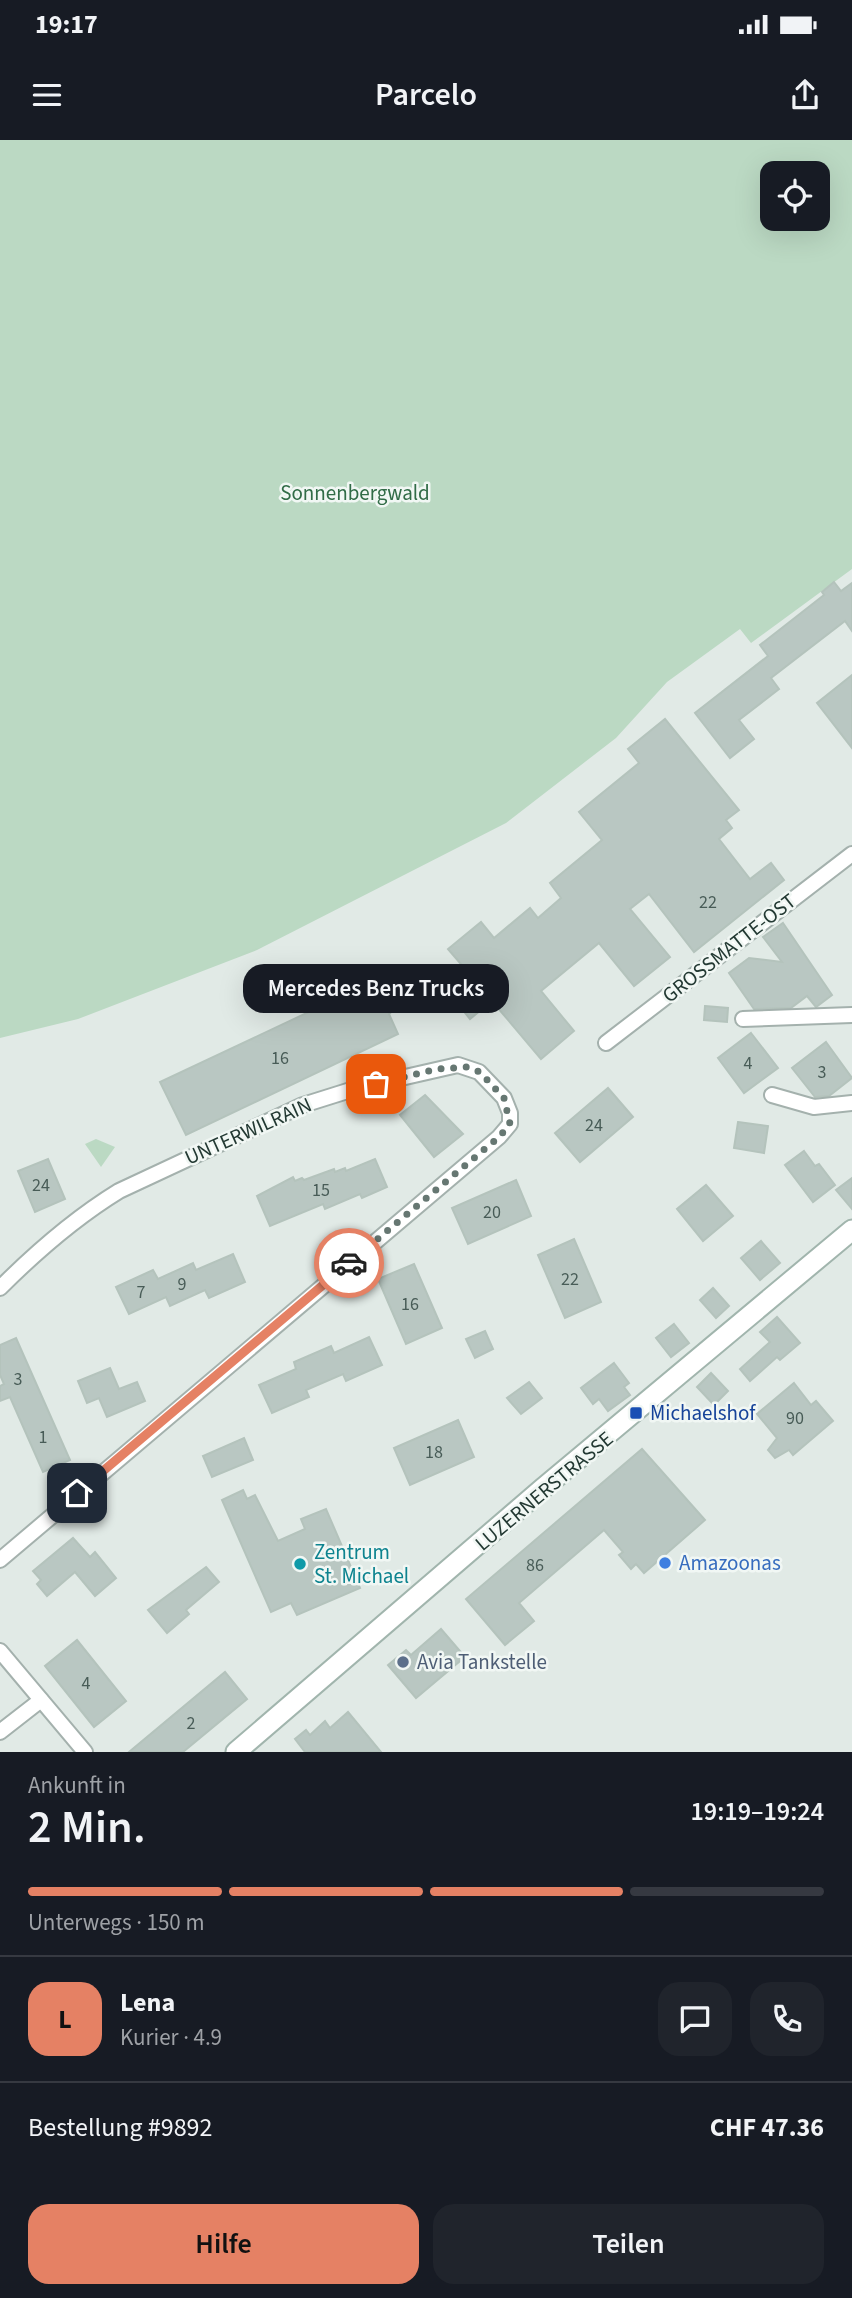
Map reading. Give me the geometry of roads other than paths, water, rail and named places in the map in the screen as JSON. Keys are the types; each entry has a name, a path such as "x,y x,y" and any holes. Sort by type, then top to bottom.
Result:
{"main road":[{"name":"LUZERNERSTRASSE","path":"236,1752 542,1489 852,1230"}],"street":[{"name":"GROSSMATTE-OST","path":"606,1042 852,854"},
{"path":"743,1019 852,1015"},
{"name":"UNTERWILRAIN","path":"0,1288 62,1231 118,1191 303,1105 357,1088 458,1065 480,1072 504,1098 510,1113 510,1124 499,1137 0,1560"},
{"path":"772,1095 814,1107 852,1103"},
{"path":"0,1651 85,1752"},
{"path":"0,1732 41,1700"}],"place":[{"name":"Mercedes Benz Trucks","path":"376,1084"},
{"name":"Michaelshof","path":"636,1413"},
{"name":"Amazoonas","path":"665,1563"},
{"name":"Zentrum St. Michael","path":"300,1564"},
{"name":"Avia Tankstelle","path":"403,1662"}],"park label":[{"name":"Sonnenbergwald","path":"355,493"}]}
